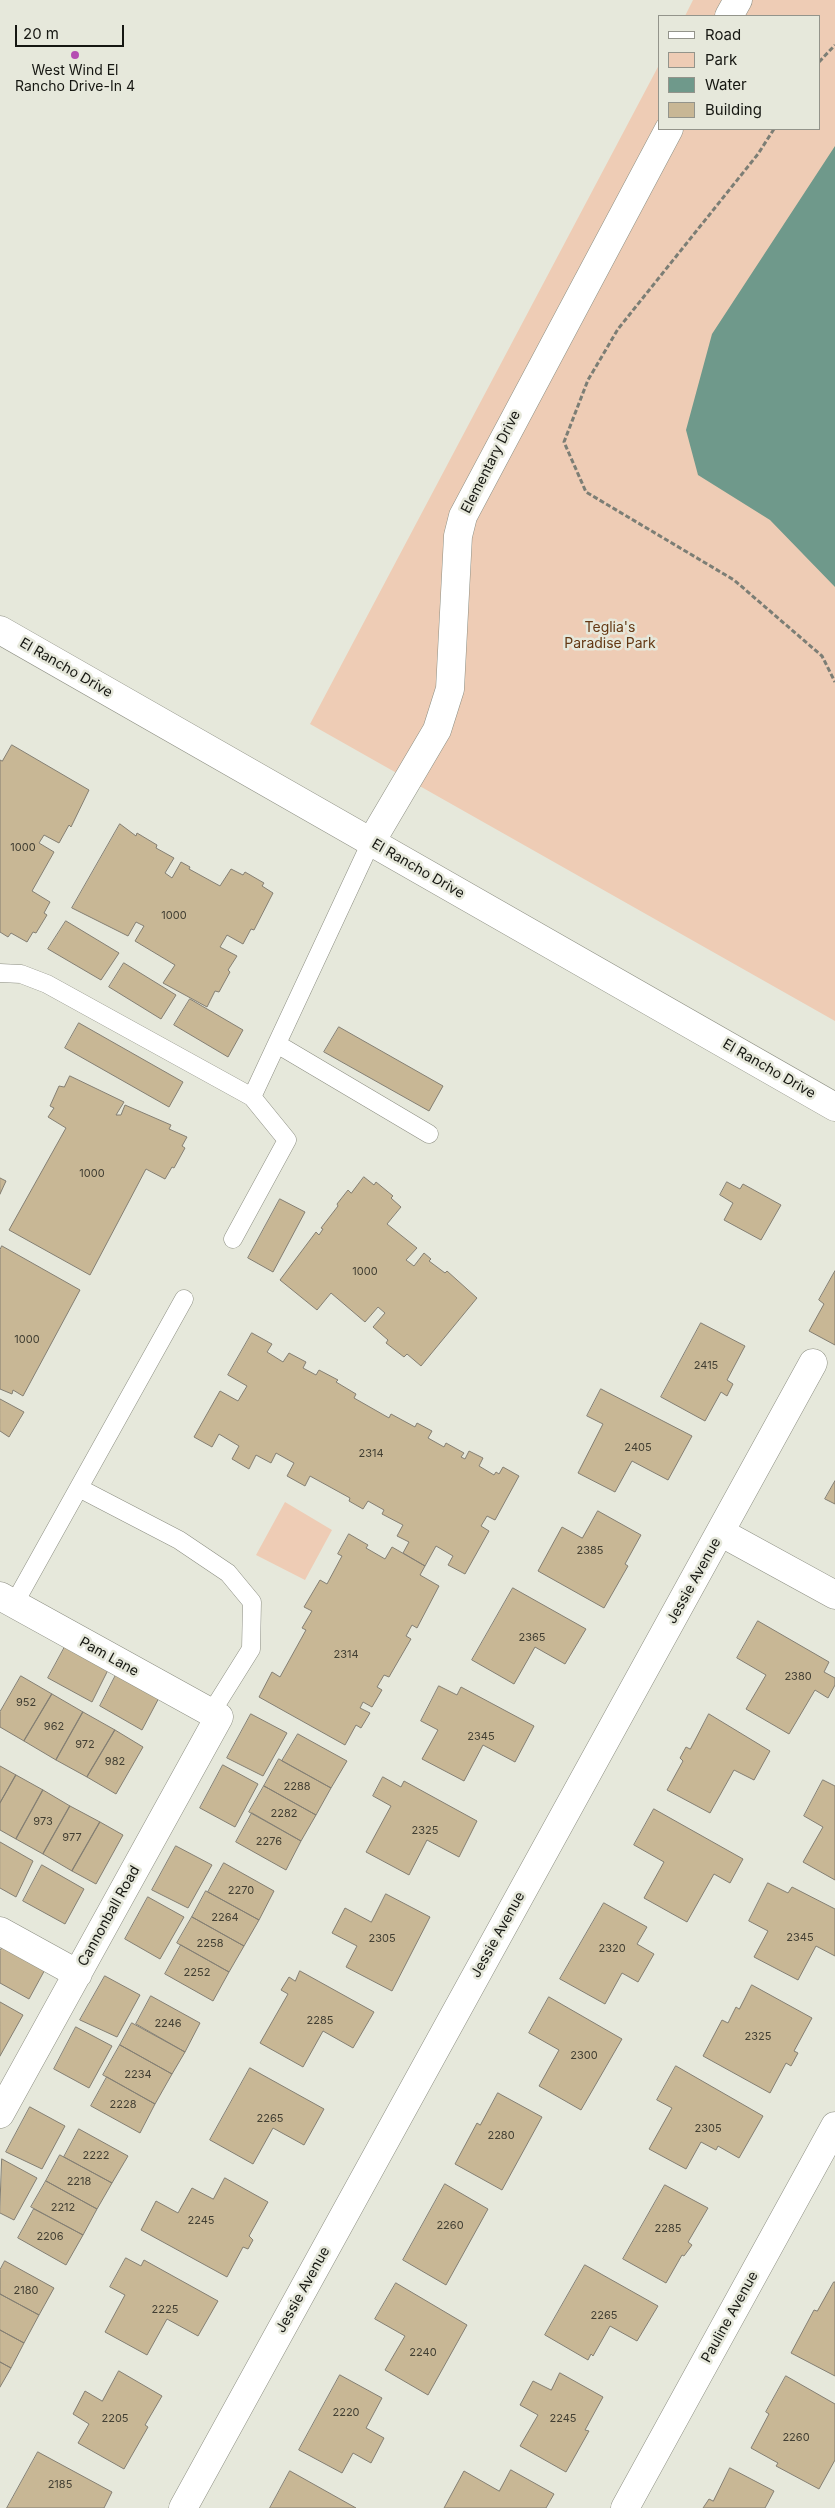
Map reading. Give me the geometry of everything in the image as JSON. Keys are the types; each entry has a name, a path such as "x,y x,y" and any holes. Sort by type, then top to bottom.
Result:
{"street":[{"path":"730,15 738,0"},
{"name":"Elementary Drive","path":"370,842 437,730 450,689 458,536 463,516 668,130"},
{"name":"El Rancho Drive","path":"0,630 835,1107"},
{"name":"Jessie Avenue","path":"183,2508 813,1363"},
{"path":"720,1532 835,1595"},
{"name":"Pam Lane","path":"7,1600 215,1715"},
{"name":"Cannonball Road","path":"0,2114 78,1974 215,1715"},
{"path":"0,1931 78,1974"},
{"name":"Pauline Avenue","path":"625,2508 835,2126"}],"lane":[{"path":"252,1097 370,842"},
{"path":"0,973 21,974 47,984 252,1097 287,1140 233,1238"},
{"path":"276,1044 429,1134"},
{"path":"7,1600 79,1488 184,1299"},
{"path":"79,1488 187,1546 228,1573 252,1602 251,1649 215,1715"}],"path":[{"path":"820,61 835,44"},
{"path":"773,130 758,154 618,329 588,380 564,442 586,492 734,580 822,656 835,682"}],"green space":[{"name":"Teglia's Paradise Park","path":"693,0 835,0 835,1021 310,724 658,67 658,130 820,130 820,15 686,15"},
{"path":"285,1502 332,1530 305,1580 256,1555"}],"water":[{"path":"835,146 835,587 770,520 698,475 686,430 712,334"}],"building":[{"path":"12,745 89,790 71,827 69,825 59,843 44,835 39,843 54,852 32,891 50,902 44,913 47,915 36,933 33,932 27,942 11,933 8,937 0,932 0,760 2,761"},
{"path":"120,824 136,836 137,833 157,845 156,848 174,858 165,873 172,878 181,862 190,867 189,869 220,886 231,869 243,875 245,872 264,883 262,886 273,893 254,930 251,929 243,944 227,935 220,947 237,956 228,970 230,972 219,992 215,991 207,1007 163,983 175,965 135,941 144,926 136,922 128,936 72,908"},
{"path":"66,921 119,953 101,980 48,949"},
{"path":"124,963 176,995 161,1019 109,987"},
{"path":"190,999 243,1030 228,1057 174,1025"},
{"path":"79,1023 183,1082 169,1107 65,1048"},
{"path":"339,1027 443,1086 429,1111 324,1052"},
{"path":"70,1076 124,1102 116,1115 121,1115 125,1105 171,1125 169,1129 187,1137 182,1146 185,1148 174,1168 172,1167 165,1179 146,1169 90,1275 9,1230 66,1128 48,1117 54,1108 50,1106 59,1086 64,1087"},
{"path":"364,1177 374,1185 376,1182 393,1196 391,1198 401,1207 387,1224 417,1248 406,1260 414,1266 424,1253 431,1259 429,1261 445,1273 447,1271 477,1298 421,1366 407,1354 404,1357 386,1343 388,1340 373,1327 385,1313 378,1307 365,1322 331,1293 317,1310 280,1280 316,1232 319,1235 323,1229 321,1228 348,1190 351,1193"},
{"path":"0,1178 6,1181 0,1194"},
{"path":"727,1182 740,1189 743,1184 781,1205 761,1240 724,1220 733,1203 720,1195"},
{"path":"280,1199 305,1212 273,1272 248,1258"},
{"path":"2,1246 80,1290 23,1396 13,1390 12,1394 0,1389 0,1250"},
{"path":"835,1271 835,1345 809,1331 824,1304 819,1300"},
{"path":"701,1323 745,1346 727,1380 733,1384 727,1396 721,1392 705,1421 661,1397"},
{"path":"252,1333 272,1344 267,1352 283,1362 289,1353 306,1362 303,1368 316,1375 319,1370 338,1380 336,1382 356,1394 354,1398 389,1418 391,1414 415,1427 417,1423 432,1431 428,1438 444,1447 446,1443 464,1453 461,1457 465,1459 469,1451 483,1458 479,1466 494,1475 496,1472 499,1474 503,1467 519,1476 495,1520 487,1516 481,1526 489,1531 465,1574 448,1565 453,1556 436,1546 425,1566 403,1553 409,1542 397,1536 403,1525 382,1514 384,1510 368,1501 363,1509 349,1501 350,1498 310,1476 305,1486 287,1476 294,1463 276,1453 271,1463 256,1455 249,1469 232,1459 239,1446 219,1434 212,1447 194,1437 220,1391 238,1401 247,1386 228,1375"},
{"path":"601,1389 692,1436 668,1480 632,1461 615,1492 578,1473 603,1424 587,1416"},
{"path":"0,1399 24,1412 9,1437 0,1431"},
{"path":"835,1481 835,1504 825,1499"},
{"path":"598,1511 641,1535 625,1564 628,1566 604,1608 538,1571 562,1527 582,1538"},
{"path":"349,1534 368,1545 366,1548 385,1559 392,1547 425,1566 420,1575 439,1586 417,1628 412,1625 406,1636 411,1639 389,1677 384,1675 377,1687 382,1690 372,1707 363,1702 360,1708 370,1713 361,1728 356,1725 345,1745 259,1697 272,1672 280,1677 306,1630 302,1628 312,1611 304,1607 320,1580 327,1584 342,1556 338,1554"},
{"path":"513,1588 586,1629 565,1664 535,1647 514,1684 472,1660"},
{"path":"758,1621 829,1662 824,1672 835,1678 835,1685 828,1698 815,1690 789,1734 746,1709 766,1675 737,1658"},
{"path":"67,1643 110,1666 92,1702 48,1678"},
{"path":"118,1671 161,1694 142,1730 100,1706"},
{"path":"21,1676 52,1694 24,1741 0,1727 0,1712"},
{"path":"439,1686 457,1695 461,1687 534,1726 515,1762 483,1745 464,1781 422,1759 438,1730 421,1721"},
{"path":"52,1694 83,1712 56,1760 24,1741"},
{"path":"83,1712 115,1730 87,1777 56,1760"},
{"path":"251,1714 287,1733 263,1776 227,1758"},
{"path":"709,1714 770,1751 754,1780 734,1770 710,1813 667,1790 683,1761 680,1758 686,1747 690,1749"},
{"path":"115,1730 143,1747 116,1794 87,1777"},
{"path":"298,1734 347,1761 331,1788 282,1761"},
{"path":"279,1759 331,1788 316,1815 264,1786"},
{"path":"223,1765 258,1784 235,1827 200,1808"},
{"path":"0,1766 16,1775 0,1803"},
{"path":"16,1775 43,1790 16,1839 0,1830 0,1803"},
{"path":"383,1777 401,1787 404,1781 477,1821 459,1857 427,1840 409,1875 366,1852 391,1806 373,1796"},
{"path":"823,1780 835,1786 835,1880 803,1862 823,1827 804,1816"},
{"path":"264,1786 316,1815 301,1841 249,1812"},
{"path":"43,1790 70,1806 43,1854 16,1839"},
{"path":"70,1806 100,1822 72,1871 43,1854"},
{"path":"654,1809 743,1859 730,1883 714,1874 687,1922 644,1898 664,1862 634,1845"},
{"path":"252,1813 301,1841 286,1870 236,1842"},
{"path":"100,1822 123,1835 96,1884 72,1871"},
{"path":"0,1842 33,1861 16,1897 0,1888"},
{"path":"176,1846 212,1865 188,1908 152,1890"},
{"path":"224,1863 274,1891 259,1920 208,1892"},
{"path":"42,1865 84,1889 65,1924 23,1901"},
{"path":"768,1883 788,1893 792,1887 835,1909 835,1956 816,1946 798,1980 754,1957 768,1931 749,1921"},
{"path":"206,1891 259,1920 244,1946 192,1917"},
{"path":"386,1894 430,1917 392,1991 346,1967 357,1946 332,1933 345,1908 371,1922"},
{"path":"148,1897 184,1917 160,1959 125,1939"},
{"path":"604,1903 647,1927 637,1944 654,1954 638,1982 622,1973 605,2004 560,1979"},
{"path":"192,1917 244,1946 229,1972 177,1943"},
{"path":"6,1941 48,1964 29,1999 0,1983 0,1951"},
{"path":"181,1945 229,1972 213,2001 165,1974"},
{"path":"300,1971 374,2012 353,2048 323,2031 303,2067 260,2043 288,1994 281,1990 289,1977 295,1981"},
{"path":"105,1976 140,1995 117,2037 80,2020"},
{"path":"752,1985 812,2018 794,2051 798,2053 791,2066 786,2063 770,2093 703,2056 722,2020 728,2023 736,2007 739,2009"},
{"path":"151,1996 200,2023 185,2052 136,2024"},
{"path":"549,1997 622,2039 581,2110 539,2086 559,2050 529,2033"},
{"path":"0,2002 23,2015 0,2056"},
{"path":"132,2023 185,2052 172,2074 120,2045"},
{"path":"76,2027 112,2046 89,2088 54,2069"},
{"path":"120,2045 172,2074 155,2104 103,2075"},
{"path":"676,2066 763,2116 739,2158 718,2146 716,2150 701,2142 686,2169 649,2149 672,2108 657,2100"},
{"path":"250,2068 324,2109 304,2145 273,2128 253,2164 210,2140"},
{"path":"107,2077 155,2104 140,2133 91,2106"},
{"path":"498,2093 542,2117 502,2190 455,2164 477,2123 480,2125"},
{"path":"30,2107 65,2126 42,2169 6,2152"},
{"path":"79,2129 128,2156 112,2183 64,2157"},
{"path":"60,2155 112,2183 97,2209 46,2181"},
{"path":"2,2159 37,2178 14,2220 0,2213"},
{"path":"225,2178 268,2202 249,2236 253,2240 248,2249 243,2247 227,2277 141,2230 156,2201 178,2213 192,2188 213,2199"},
{"path":"46,2181 97,2209 83,2235 31,2207"},
{"path":"445,2184 488,2209 446,2285 403,2260"},
{"path":"665,2185 708,2208 688,2242 692,2245 684,2256 682,2255 666,2283 623,2259"},
{"path":"34,2209 83,2235 66,2265 18,2238"},
{"path":"126,2258 141,2266 144,2260 218,2301 198,2336 167,2319 147,2355 105,2332 125,2295 110,2287"},
{"path":"5,2261 54,2288 39,2315 0,2294 0,2270"},
{"path":"585,2265 658,2306 637,2341 610,2326 593,2356 591,2354 588,2360 545,2335"},
{"path":"834,2282 835,2376 791,2353 814,2310 817,2311"},
{"path":"396,2283 467,2325 428,2395 385,2370 405,2336 375,2319"},
{"path":"0,2294 39,2315 24,2343 0,2330"},
{"path":"0,2330 24,2343 11,2368 0,2362"},
{"path":"0,2362 11,2368 0,2387"},
{"path":"119,2371 162,2396 145,2425 148,2427 124,2469 78,2443 89,2424 73,2414 85,2391 102,2401"},
{"path":"560,2373 603,2397 585,2430 589,2431 566,2472 520,2446 538,2415 520,2405 533,2381 551,2390"},
{"path":"340,2375 382,2398 366,2428 384,2438 371,2463 353,2453 342,2473 299,2450"},
{"path":"786,2376 835,2404 835,2460 819,2489 776,2466 778,2463 751,2448 769,2414 766,2412"},
{"path":"38,2452 112,2492 104,2508 7,2508"},
{"path":"730,2468 774,2491 765,2508 703,2508 709,2499 713,2501"},
{"path":"511,2470 554,2494 546,2508 444,2508 464,2471 499,2491"},
{"path":"290,2471 356,2508 270,2508"}],"place":[{"name":"West Wind El Rancho Drive-In 4","path":"75,55"}]}
